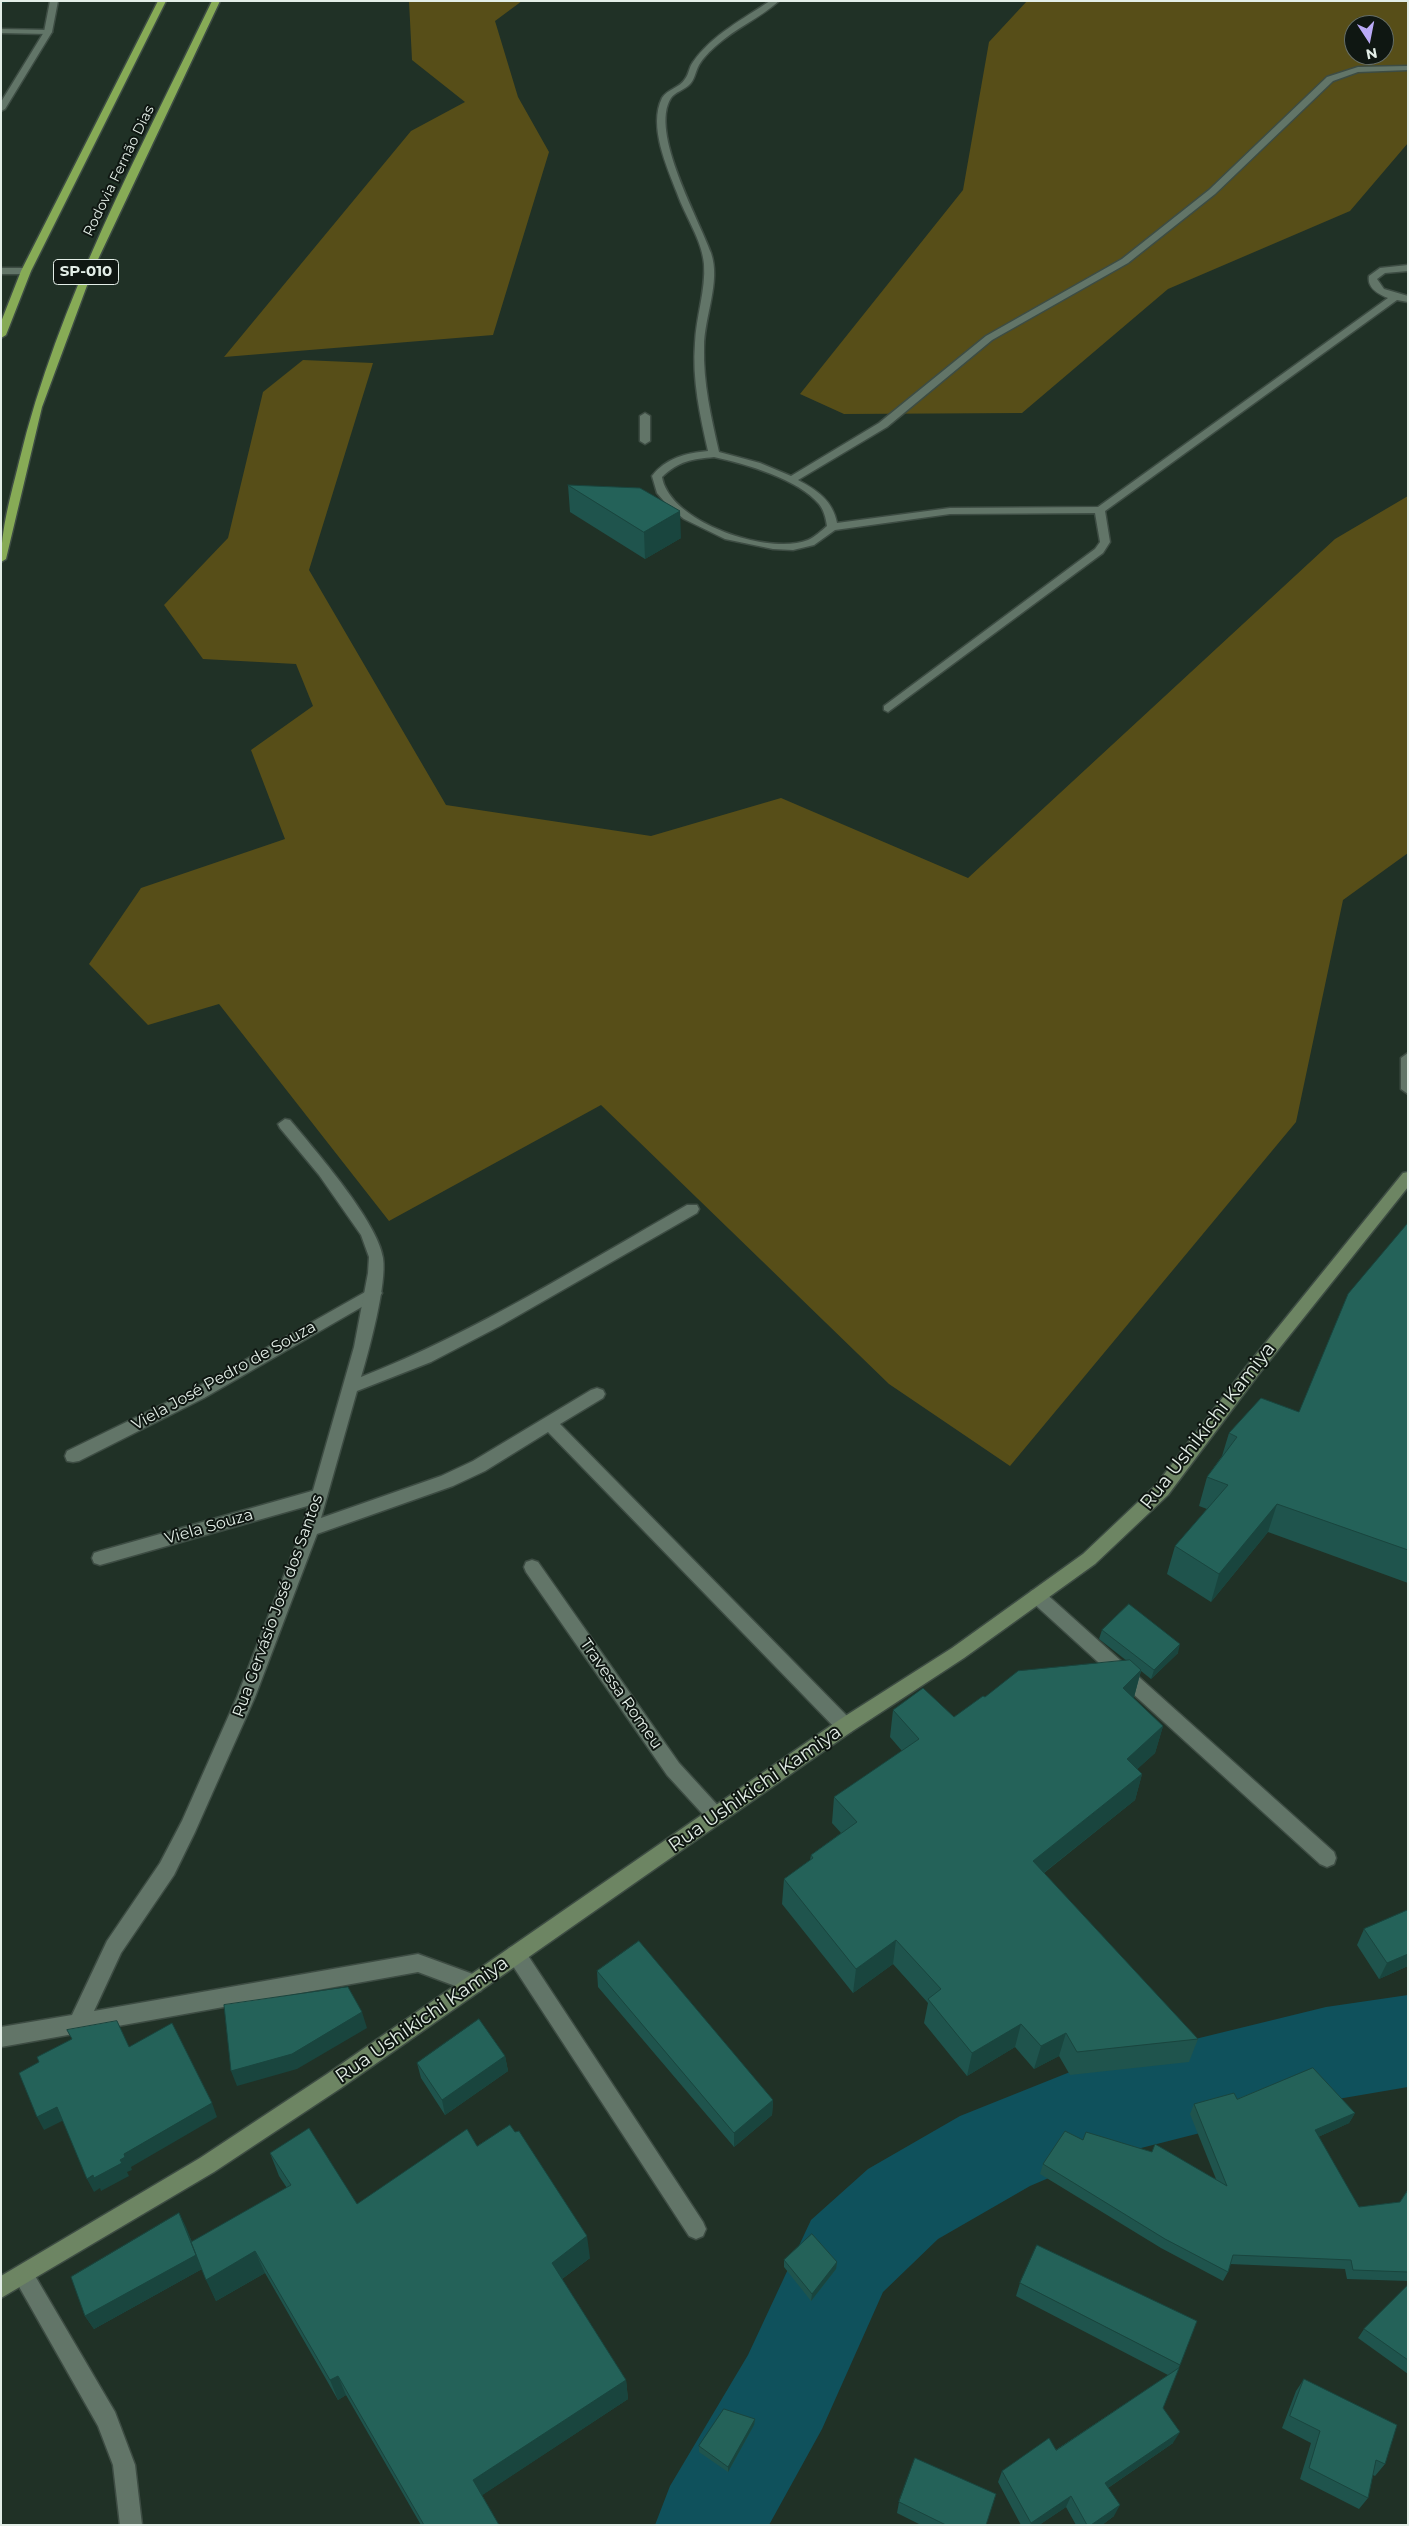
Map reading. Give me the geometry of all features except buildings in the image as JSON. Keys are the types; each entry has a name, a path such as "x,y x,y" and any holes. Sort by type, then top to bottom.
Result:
{"highway":[{"name":"SP-010","path":"1,335 26,271 162,1"},
{"name":"Rodovia Fernão Dias","path":"1,559 37,407 86,272 216,1"}],"main road":[{"name":"Rua Ushikichi Kamiya","path":"1,2288 207,2165 334,2081 845,1726 958,1653 1089,1560 1162,1490 1252,1371 1408,1177"}],"street":[{"path":"1,109 48,32 54,1"},
{"path":"714,454 705,418 699,345 710,270 707,254 670,162 662,130 662,112 666,98 688,82 696,62 735,28 775,1"},
{"path":"1,31 48,32"},
{"path":"791,480 883,425 989,338 1125,261 1212,192 1330,79 1344,72 1361,68 1408,68"},
{"path":"1408,268 1383,270 1372,278 1372,283 1376,288 1394,297 1408,299"},
{"path":"1,271 26,271"},
{"path":"832,527 831,516 823,502 791,480 738,458 714,454 691,456 668,464 657,476 660,490 672,504 696,521 731,538 754,545 785,547 809,543 821,538 832,527 950,511 1100,510 1394,297"},
{"path":"644,416 645,441"},
{"path":"888,708 1100,551 1104,542 1100,510"},
{"path":"1408,1058 1408,1089"},
{"name":"Rua Gervásio José dos Santos","path":"78,2024 114,1947 167,1869 190,1826 246,1697 310,1529 352,1388 374,1293 376,1257 368,1234 324,1171 285,1124"},
{"path":"352,1388 425,1358 495,1322 692,1208"},
{"name":"Viela José Pedro de Souza","path":"73,1456 198,1394 374,1293"},
{"path":"310,1529 447,1481 479,1466 597,1394"},
{"path":"549,1422 845,1726"},
{"name":"Viela Souza","path":"100,1558 319,1496"},
{"name":"Travessa Romeu","path":"532,1567 673,1768 716,1816"},
{"path":"1037,1596 1327,1858"},
{"path":"516,1954 696,2229"},
{"path":"1,2037 418,1963 474,1984"},
{"path":"24,2276 107,2420 124,2465 131,2525"}],"shaded area":[{"path":"409,1 522,1 495,21 518,97 549,152 493,335 224,357 411,131 465,102 412,60"},
{"path":"1027,1 1408,1 1408,143 1350,211 1168,289 1022,413 844,414 800,394 963,190 989,42"},
{"path":"303,360 373,363 309,570 446,805 651,836 781,798 968,878 1335,539 1408,496 1408,853 1343,900 1296,1122 1010,1466 889,1384 601,1105 389,1221 219,1004 148,1025 89,964 141,888 285,839 251,750 313,706 296,664 203,659 164,605 228,538 263,392"}],"waterway":[{"path":"709,2525 785,2392 847,2256 903,2204 995,2151 1085,2114 1326,2054 1408,2041"}]}
